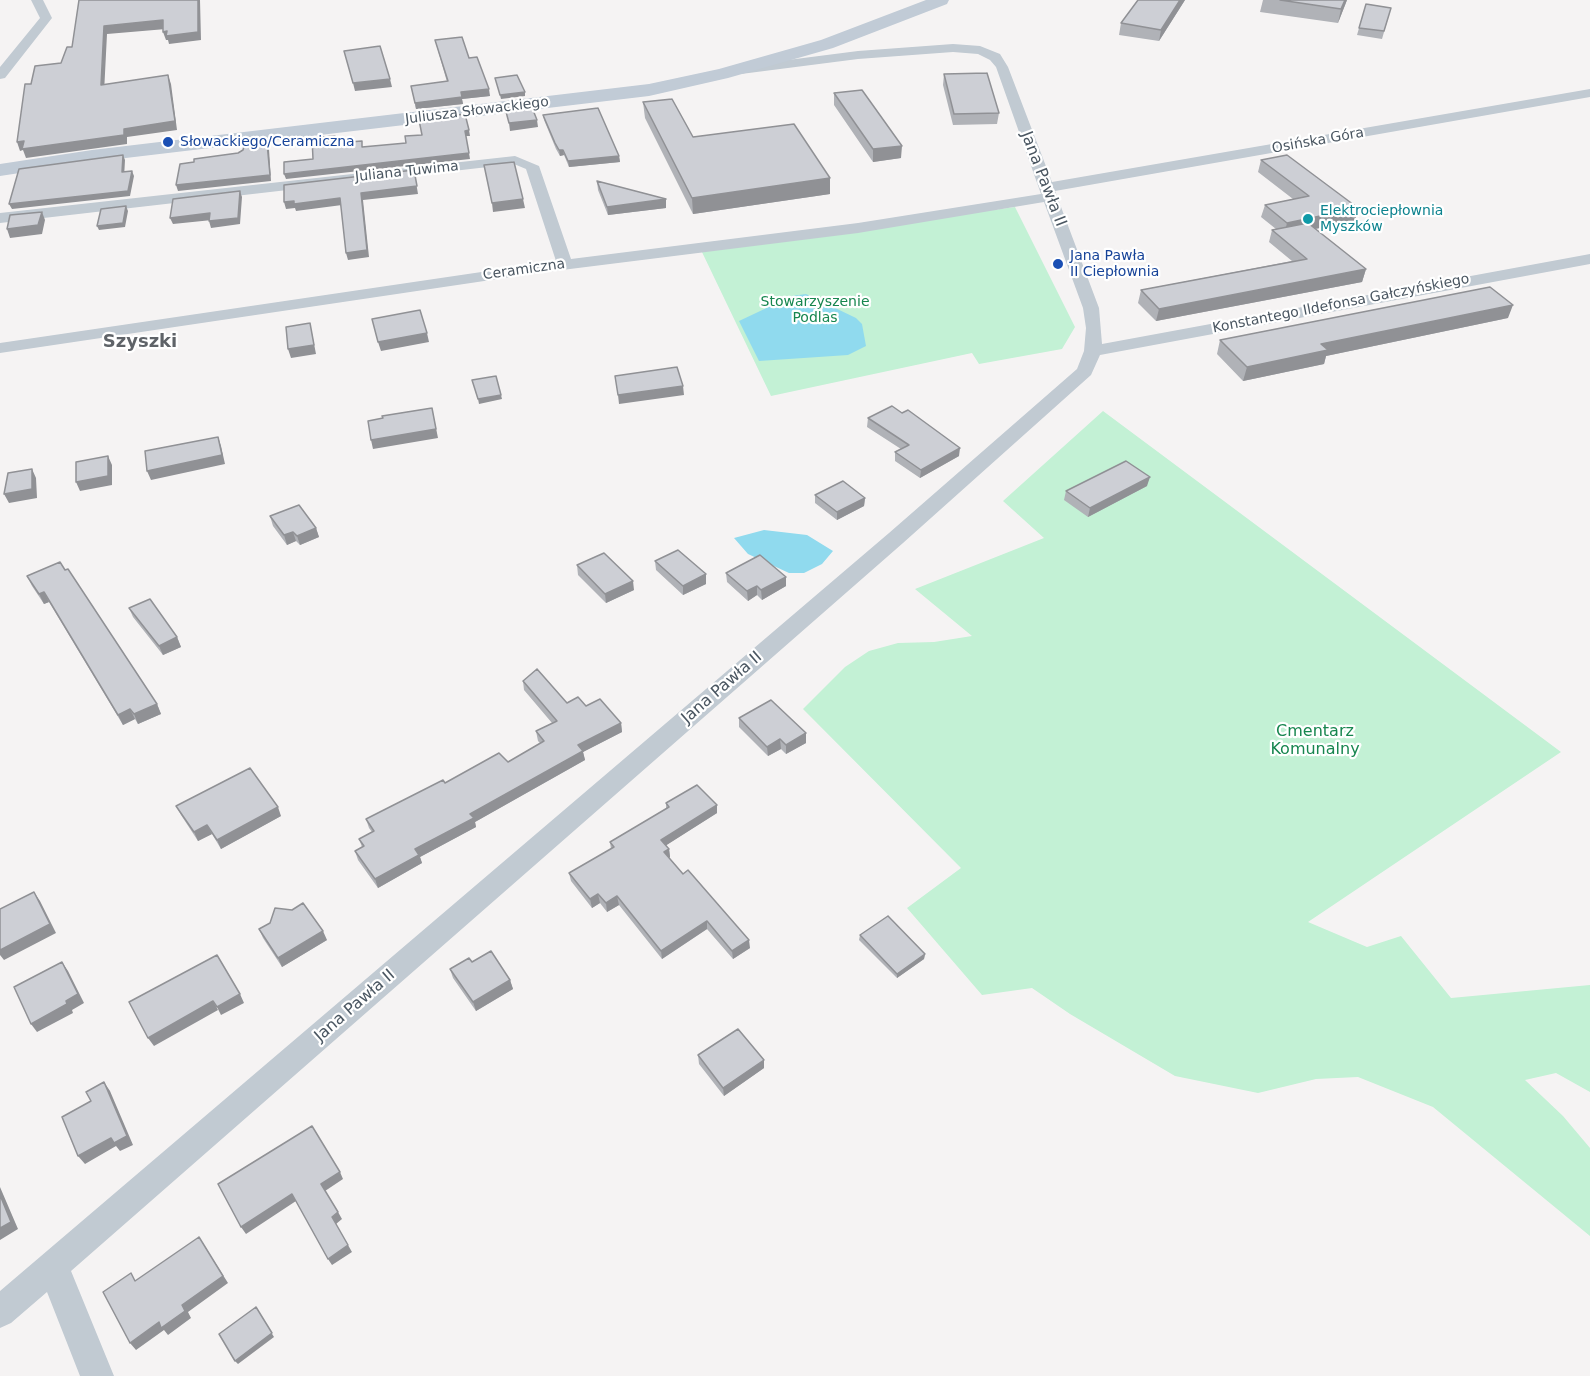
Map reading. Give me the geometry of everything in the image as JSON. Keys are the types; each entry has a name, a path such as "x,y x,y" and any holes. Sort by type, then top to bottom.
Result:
{"street":[{"path":"0,75 46,18 37,0"},
{"name":"Juliusza Słowackiego","path":"0,170 203,143 606,96 722,74 827,44 941,0"},
{"name":"Jana Pawła II","path":"827,44 837,52 858,55"},
{"path":"9,47 25,46"},
{"name":"Jana Pawła II","path":"0,1312 1078,379 1093,351 1094,328 1091,308 1002,68 995,57 980,50 964,48 858,55 722,74"},
{"name":"Osińska Góra","path":"1047,193 1590,93"},
{"name":"Juliana Tuwima","path":"0,218 516,160 532,166 565,264"},
{"name":"Ceramiczna","path":"0,348 565,264 858,228 1047,193"},
{"name":"Konstantego Ildefonsa Gałczyńskiego","path":"1093,351 1590,259"},
{"path":"53,1266 97,1376"}],"green space":[{"name":"Stowarzyszenie Podlas","path":"1015,207 1075,327 1062,349 979,364 972,353 771,396 701,250"},
{"name":"Cmentarz Komunalny","path":"1103,411 1561,752 1308,922 1367,947 1401,936 1451,998 1590,985 1590,1092 1556,1073 1525,1080 1563,1116 1590,1148 1590,1236 1433,1107 1358,1077 1316,1079 1258,1093 1175,1076 1070,1014 1032,988 982,995 907,908 961,868 803,709 845,667 869,651 898,643 934,642 972,636 915,589 1044,538 1003,501"}],"water":[{"path":"806,294 856,318 862,324 866,346 848,355 759,361 739,321 792,296"},
{"path":"764,530 807,535 833,551 822,564 804,573 789,573 748,554 734,538"}],"building":[{"path":"79,0 198,0 198,32 166,36 167,31 163,32 163,20 104,26 101,85 168,75 175,121 124,129 124,135 22,149 24,141 17,142 25,84 31,84 35,66 61,63 67,47 72,47"},
{"path":"1138,0 1180,0 1161,30 1121,23"},
{"path":"1280,0 1345,0 1341,9"},
{"path":"1366,4 1391,8 1384,31 1359,28"},
{"path":"462,37 469,58 477,57 489,89 461,92 462,97 415,103 411,86 448,81 435,40"},
{"path":"380,46 390,79 353,83 344,51"},
{"path":"987,73 999,113 954,114 944,74"},
{"path":"517,75 525,92 500,95 495,78"},
{"path":"862,90 902,146 873,149 834,93"},
{"path":"672,99 693,137 794,124 830,178 692,198 643,102"},
{"path":"531,105 537,120 509,123 505,108"},
{"path":"598,108 619,156 568,161 563,150 559,150 555,143 543,115"},
{"path":"465,114 469,130 465,131 469,153 284,174 284,162 313,159 312,138 335,136 336,143 362,141 362,147 406,143 405,136 422,135 419,120"},
{"path":"267,143 270,175 176,185 180,164 194,162 194,159 238,153 243,150 244,146"},
{"path":"123,155 122,172 132,171 128,191 9,204 19,169"},
{"path":"1287,155 1358,208 1287,223 1265,205 1309,196 1261,160"},
{"path":"514,162 523,199 492,203 484,165"},
{"path":"414,170 417,186 361,193 367,250 346,253 340,198 294,204 294,201 284,202 284,185"},
{"path":"597,181 666,199 607,207"},
{"path":"240,191 238,218 209,221 210,213 170,218 173,199"},
{"path":"126,206 123,223 97,226 101,209"},
{"path":"42,212 38,225 7,229 10,215"},
{"path":"1308,223 1366,269 1159,309 1141,290 1307,259 1272,230"},
{"path":"1490,287 1513,305 1321,344 1328,350 1247,367 1220,340"},
{"path":"420,310 427,333 378,342 372,319"},
{"path":"310,323 314,345 288,349 286,327"},
{"path":"677,367 683,386 618,395 615,376"},
{"path":"496,376 501,395 478,399 472,380"},
{"path":"892,406 902,413 908,410 960,448 921,470 895,452 909,445 868,418"},
{"path":"432,408 436,429 371,440 368,421 383,418 382,416"},
{"path":"218,437 222,455 147,471 145,451"},
{"path":"108,456 108,476 76,482 76,462"},
{"path":"1126,461 1150,477 1090,508 1066,491"},
{"path":"32,469 32,489 4,494 8,473"},
{"path":"843,481 865,498 837,512 815,495"},
{"path":"299,505 316,528 297,536 293,532 284,535 270,516"},
{"path":"678,550 706,574 683,586 655,561"},
{"path":"604,553 633,581 605,594 577,565"},
{"path":"760,555 786,577 761,590 757,586 747,591 726,573"},
{"path":"60,562 65,570 68,569 157,704 134,714 130,709 118,715 44,592 39,594 27,576"},
{"path":"150,599 177,637 159,646 129,608"},
{"path":"537,669 567,703 578,697 586,706 600,699 621,723 578,745 583,751 470,814 474,818 415,849 419,855 375,879 355,851 364,846 359,839 374,831 366,819 443,780 445,783 499,753 508,762 544,741 536,731 557,721 523,681"},
{"path":"771,700 806,733 786,745 780,739 767,747 739,718"},
{"path":"250,768 278,807 217,840 207,825 194,832 176,806"},
{"path":"697,785 717,805 661,840 669,849 664,852 683,874 688,870 749,940 732,951 707,921 661,951 617,896 606,903 598,894 590,899 569,873 614,847 610,842 669,807 666,803"},
{"path":"34,892 50,924 0,950 0,909"},
{"path":"303,903 323,931 278,958 259,929 270,923 275,908 292,910"},
{"path":"888,916 925,954 897,974 860,935"},
{"path":"491,951 510,980 473,1002 450,969 469,958 472,962"},
{"path":"217,955 240,994 217,1007 213,1001 148,1038 129,1002"},
{"path":"62,962 78,994 66,1001 67,1004 31,1024 14,987"},
{"path":"738,1029 764,1060 723,1088 698,1055"},
{"path":"104,1082 127,1136 114,1143 111,1138 78,1156 62,1117 91,1101 86,1092"},
{"path":"312,1126 340,1172 321,1184 338,1212 332,1217 348,1245 328,1259 292,1194 241,1227 218,1184"},
{"path":"0,1195 11,1222 0,1228"},
{"path":"199,1237 223,1276 182,1305 185,1311 161,1328 159,1322 130,1343 103,1292 131,1273 135,1281"},
{"path":"256,1307 272,1333 235,1361 219,1334"}],"place":[{"name":"Słowackiego/Ceramiczna","path":"168,142"},
{"name":"Elektrociepłownia Myszków","path":"1308,219"},
{"name":"Jana Pawła II Ciepłownia","path":"1058,264"}],"district":[{"name":"Szyszki","path":"140,342"}]}
